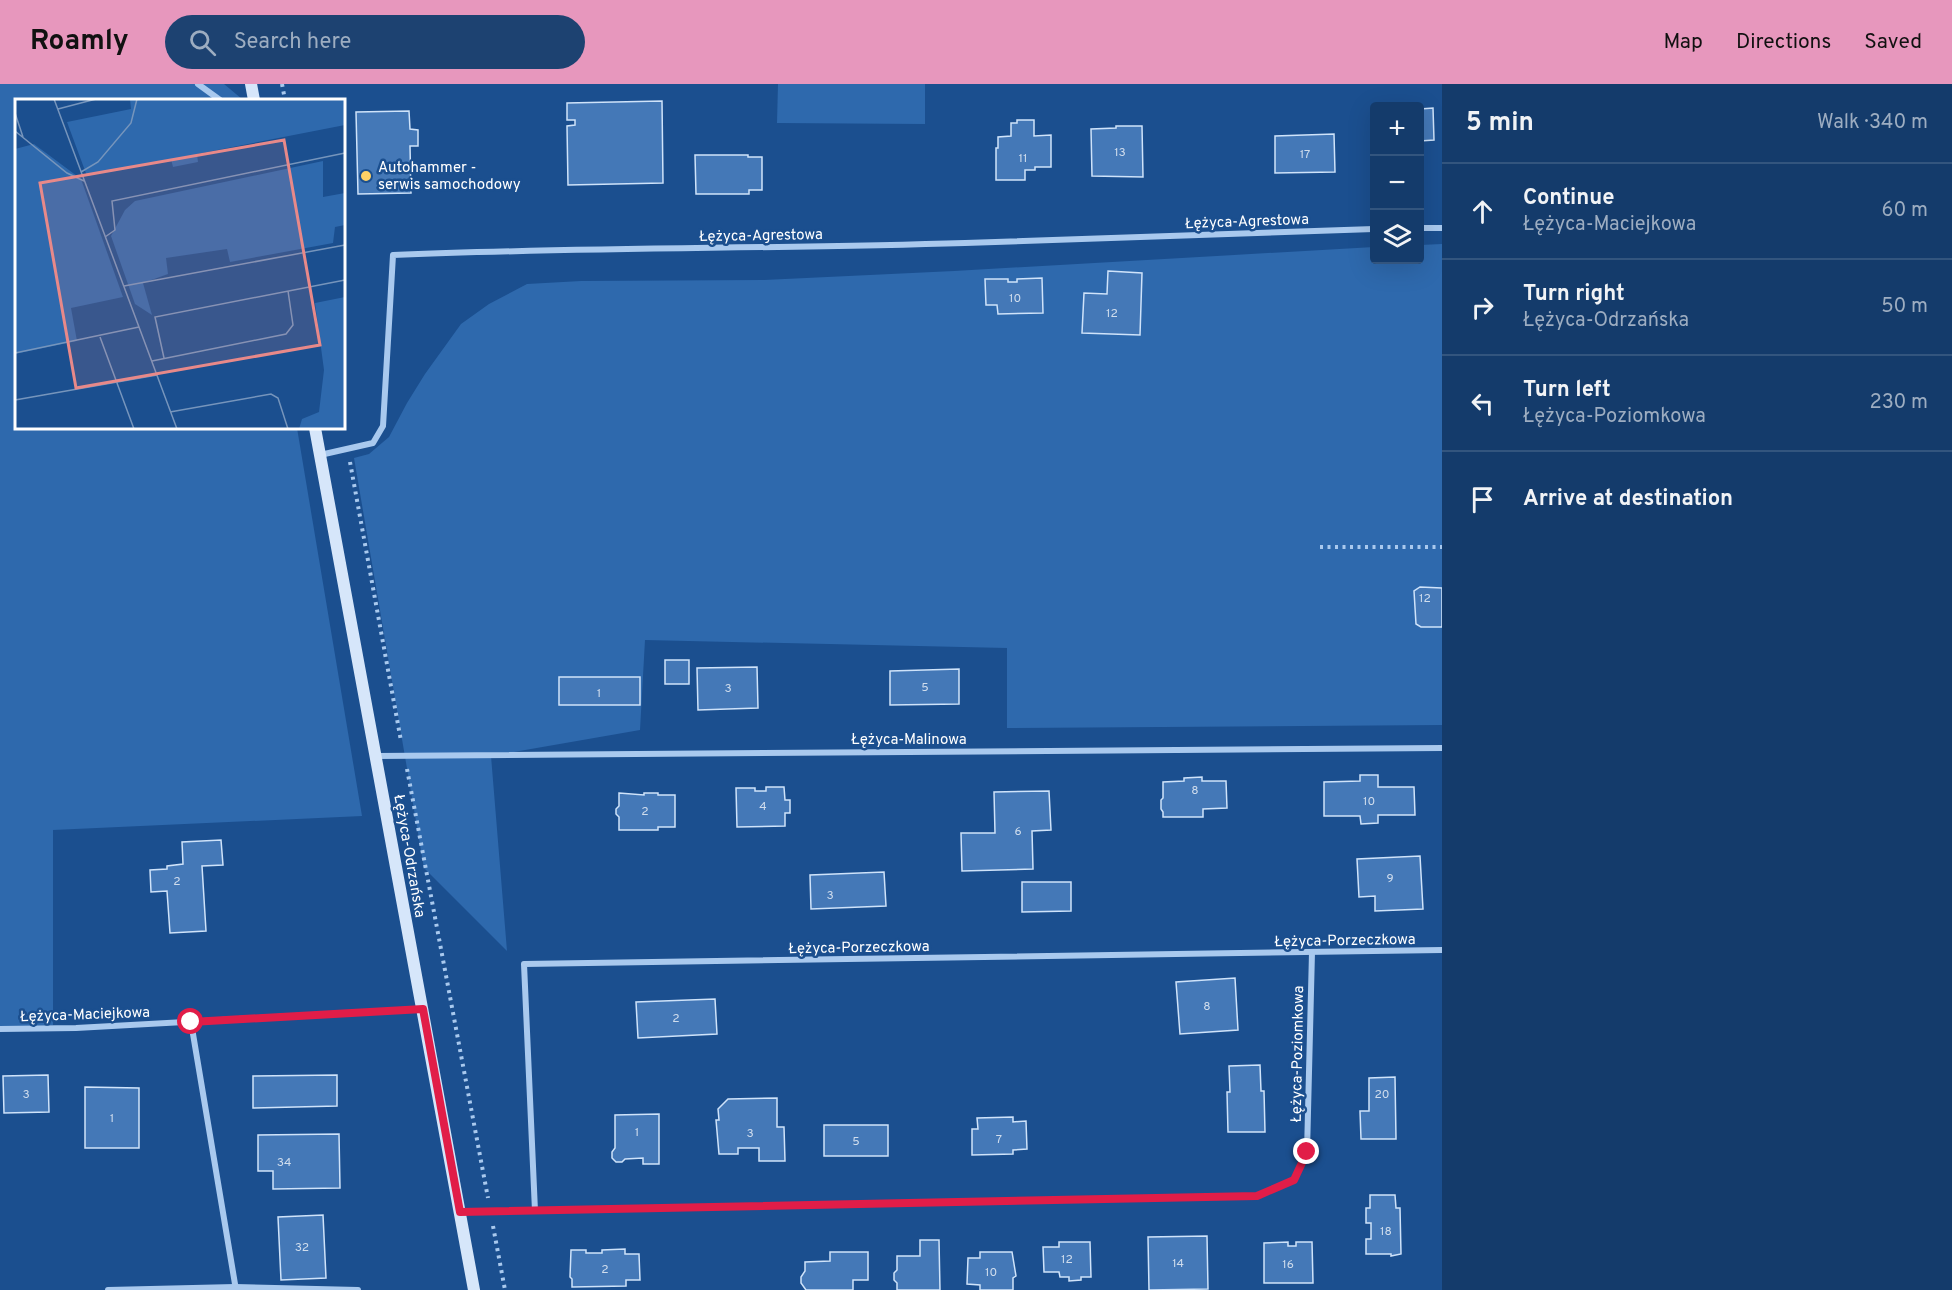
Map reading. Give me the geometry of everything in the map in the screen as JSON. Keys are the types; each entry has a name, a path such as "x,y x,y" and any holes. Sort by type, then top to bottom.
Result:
{"main road":[{"path":"251,84 254,99"},
{"name":"Łężyca-Odrzańska","path":"315,429 474,1290"}],"street":[{"path":"198,84 219,99"},
{"path":"1424,228 1442,228"},
{"name":"Łężyca-Agrestowa","path":"320,455 373,443 383,426 393,255 495,251 965,243 1370,229"},
{"name":"Łężyca-Malinowa","path":"376,756 1442,748"},
{"name":"Łężyca-Porzeczkowa","path":"535,1211 524,964 1442,950"},
{"name":"Łężyca-Poziomkowa","path":"460,1212 1257,1196 1294,1180 1307,1152 1312,952"},
{"name":"Łężyca-Maciejkowa","path":"0,1029 76,1028 423,1009"},
{"path":"191,1022 236,1288"},
{"path":"108,1290 236,1288 358,1290"}],"path":[{"path":"282,84 285,99"},
{"path":"348,449 505,1290"},
{"path":"1320,547 1442,547"}],"shaded area":[{"path":"0,84 224,84 242,99 15,99 15,429 297,429 362,816 53,830 53,1025 0,1028"},
{"path":"778,84 925,84 925,124 777,123"},
{"path":"1442,244 1442,725 1007,728 1007,648 645,640 640,730 491,756 507,951 424,868 354,458 369,454 389,437 425,374 461,324 489,304 527,284 581,281 764,280 1370,247 1370,264 1424,264 1424,245"}],"building":[{"path":"662,101 663,183 568,185 567,126 575,125 575,120 567,120 567,103"},
{"path":"1433,108 1434,140 1424,141 1424,109"},
{"path":"409,111 410,129 418,130 418,146 410,146 411,193 358,194 356,112"},
{"path":"1017,120 1034,120 1034,136 1051,135 1051,167 1035,167 1035,170 1025,170 1025,180 996,180 998,137 1011,136 1011,123 1017,123"},
{"path":"1116,126 1142,126 1143,177 1092,176 1091,129 1116,128"},
{"path":"1334,134 1335,172 1275,173 1275,136"},
{"path":"695,155 762,157 762,190 749,190 749,194 696,194"},
{"path":"1108,271 1142,273 1140,335 1082,333 1084,293 1107,294"},
{"path":"1042,278 1043,313 998,314 997,305 986,305 985,279 1008,279 1008,282 1017,282 1017,279"},
{"path":"1420,587 1442,588 1442,627 1421,627 1416,624 1414,591"},
{"path":"665,660 689,660 689,684 665,684"},
{"path":"757,667 758,708 698,710 697,668"},
{"path":"959,669 959,704 890,705 890,671"},
{"path":"559,677 640,677 640,705 559,705"},
{"path":"1360,775 1378,775 1378,787 1414,787 1415,815 1378,815 1378,823 1361,824 1360,816 1324,816 1324,782 1360,781"},
{"path":"1202,777 1202,781 1226,781 1227,808 1203,809 1203,817 1163,817 1161,800 1163,782"},
{"path":"766,787 784,787 785,800 790,800 790,813 785,813 785,826 737,827 736,788 755,788 755,791 766,791"},
{"path":"1049,791 1051,830 1032,831 1033,869 962,871 961,833 995,833 994,792"},
{"path":"619,793 675,795 675,827 658,827 658,830 619,830 619,817 616,809 619,806"},
{"path":"221,840 223,865 202,866 206,931 170,933 167,891 151,892 150,870 167,869 167,866 183,864 182,842"},
{"path":"1420,856 1423,909 1375,911 1375,896 1359,897 1357,859"},
{"path":"884,872 886,906 811,909 810,875"},
{"path":"1022,882 1071,882 1071,911 1022,912"},
{"path":"1235,978 1238,1030 1180,1034 1176,982"},
{"path":"715,999 717,1034 638,1038 636,1002"},
{"path":"1260,1065 1261,1091 1264,1091 1265,1132 1228,1132 1229,1066"},
{"path":"48,1075 49,1112 4,1113 3,1076"},
{"path":"337,1075 337,1106 253,1108 253,1076"},
{"path":"1395,1077 1396,1139 1361,1139 1360,1111 1369,1111 1369,1078"},
{"path":"85,1087 139,1088 139,1148 85,1148"},
{"path":"777,1098 777,1127 784,1127 785,1161 759,1161 759,1148 738,1148 738,1154 719,1154 716,1120 719,1120 718,1109 728,1099"},
{"path":"659,1114 659,1164 643,1164 643,1158 616,1162 612,1158 615,1148 615,1115"},
{"path":"1013,1117 1013,1122 1026,1121 1027,1149 1013,1150 1013,1154 972,1155 972,1129 978,1129 977,1118"},
{"path":"824,1125 888,1125 888,1156 824,1156"},
{"path":"339,1134 340,1188 273,1189 273,1171 258,1171 258,1135"},
{"path":"1370,1195 1395,1195 1396,1208 1400,1208 1401,1254 1391,1256 1391,1254 1366,1254 1366,1239 1371,1239 1371,1223 1366,1223 1366,1208 1370,1208"},
{"path":"323,1215 326,1278 281,1280 278,1217"},
{"path":"1207,1236 1208,1289 1149,1290 1148,1237"},
{"path":"920,1240 939,1240 940,1290 897,1290 894,1273 897,1270 897,1256 920,1256"},
{"path":"1059,1242 1090,1242 1091,1277 1069,1281 1069,1277 1060,1277 1059,1272 1044,1272 1043,1247 1059,1247"},
{"path":"1288,1242 1288,1246 1296,1246 1296,1242 1312,1242 1313,1283 1264,1283 1264,1243"},
{"path":"625,1249 625,1254 639,1254 640,1280 626,1280 626,1286 572,1287 571,1250 602,1253 602,1250"},
{"path":"830,1252 868,1252 868,1280 853,1280 853,1290 806,1290 801,1283 805,1262 830,1261"},
{"path":"980,1252 1012,1252 1016,1276 1013,1278 1013,1290 980,1290 980,1285 967,1284 968,1258 980,1258"}],"place":[{"name":"Autohammer - serwis samochodowy","path":"366,176"}],"route":[{"path":"191,1022 423,1009 460,1212 1257,1196 1294,1180 1307,1152"}]}
